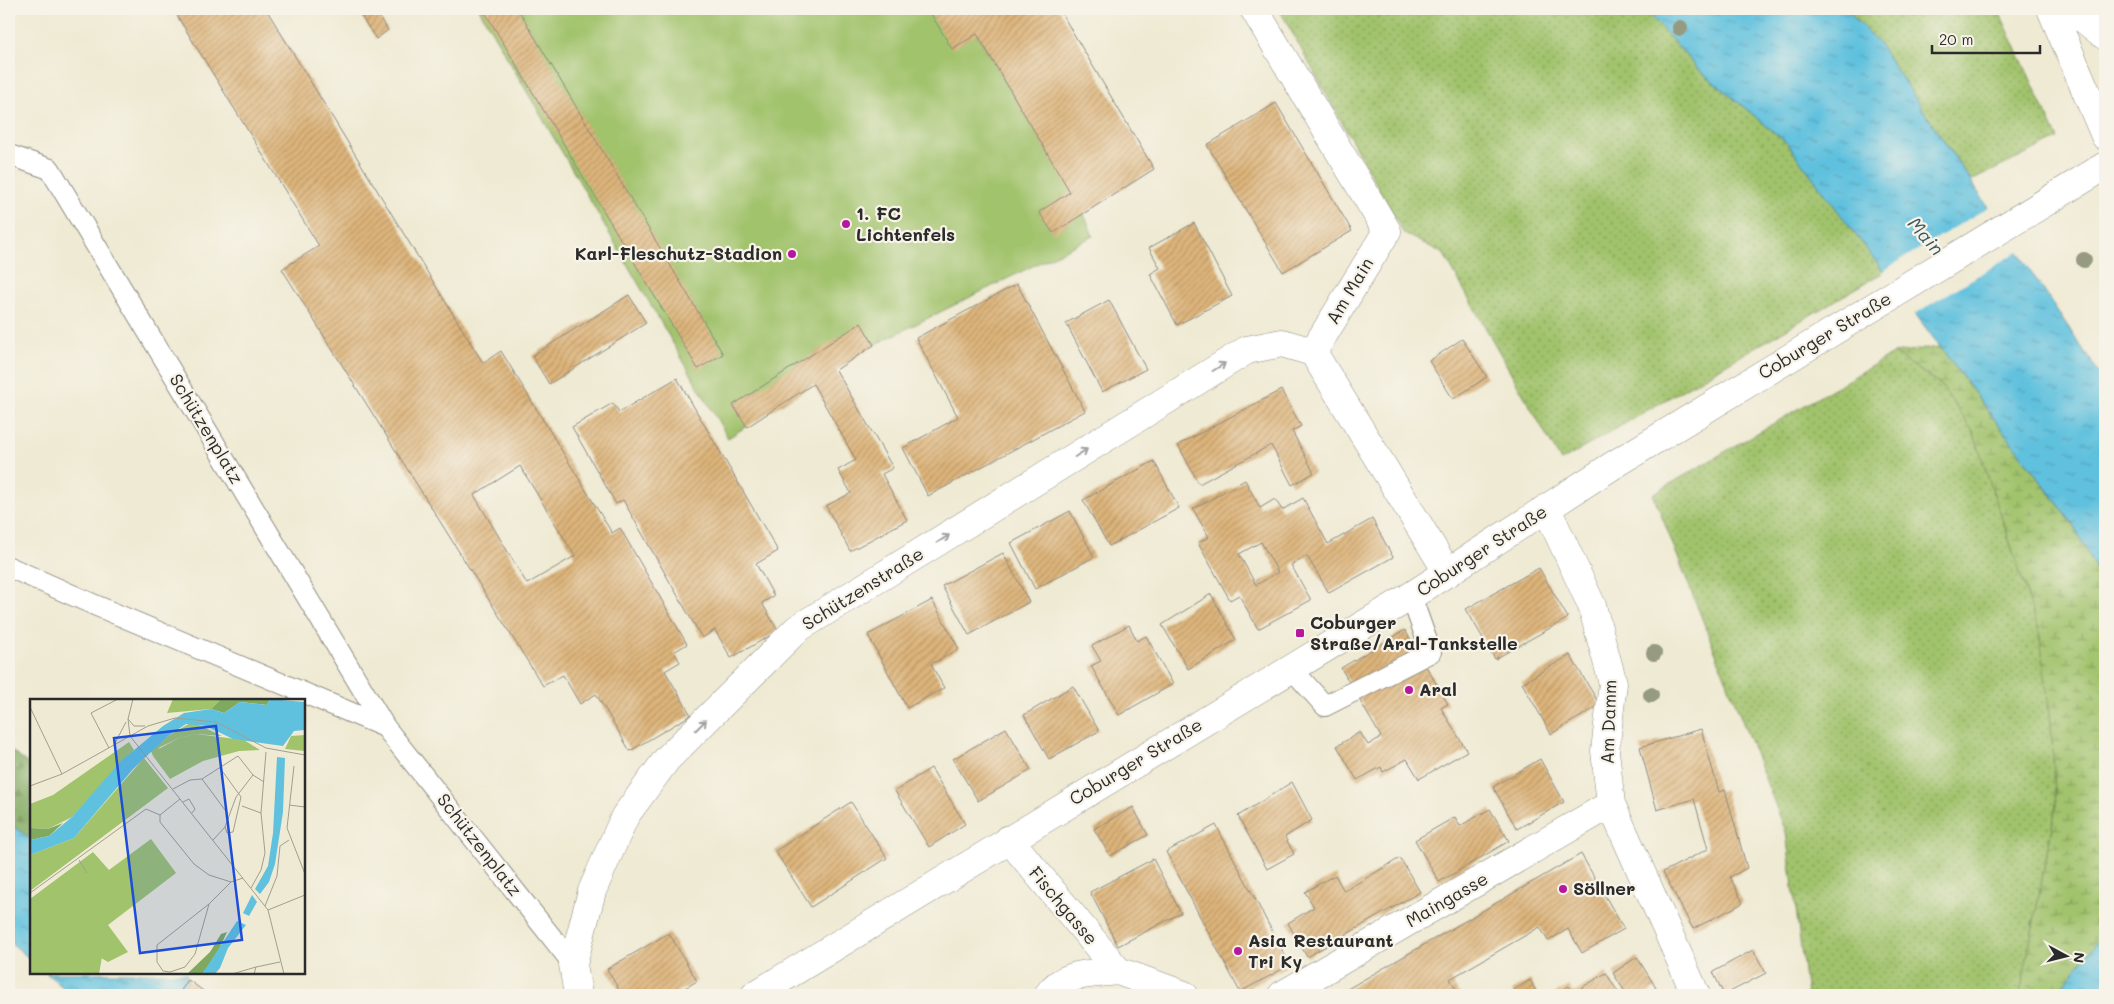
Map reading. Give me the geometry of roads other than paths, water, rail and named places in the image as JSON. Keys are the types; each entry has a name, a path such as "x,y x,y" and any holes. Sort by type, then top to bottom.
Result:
{"street":[{"name":"Am Main","path":"1254,9 1387,231 1313,352"},
{"path":"2050,9 2105,136"},
{"path":"2071,9 2105,36"},
{"name":"Coburger Straße","path":"755,995 829,952 1009,839 1411,596 1612,466 2105,166"},
{"name":"Schützenstraße","path":"578,995 573,964 592,891 625,816 667,759 797,629 1247,350 1282,343 1313,352"},
{"path":"1313,352 1448,572"},
{"name":"Am Damm","path":"1547,509 1592,606 1613,683 1605,751 1611,804 1691,993"},
{"name":"Maingasse","path":"1282,995 1611,804"},
{"name":"Fischgasse","path":"1009,839 1118,971"},
{"name":"Fischgasse","path":"1048,995 1053,986 1064,979 1118,971 1184,995"}],"lane":[{"name":"Schützenplatz","path":"9,155 50,168 385,727 573,964"},
{"name":"Schützenplatz","path":"9,567 385,727"},
{"path":"1291,668 1325,706 1431,652 1411,596"}],"water":[{"name":"Main","path":"1645,9 1846,9 1879,44 2105,382 2105,587 2073,524 1787,143 1697,68"},
{"path":"9,823 30,838 30,959 9,941"},
{"path":"2105,932 2105,995 2055,995"},
{"path":"47,974 186,974 188,980 178,995 72,995"}],"place":[{"name":"1. FC Lichtenfels","path":"846,224"},
{"name":"Karl-Fleschutz-Stadion","path":"792,254"},
{"name":"Coburger Straße/Aral-Tankstelle","path":"1300,633"},
{"name":"Aral","path":"1409,690"},
{"name":"Söllner","path":"1563,889"},
{"name":"Asia Restaurant Tri Ky","path":"1238,951"}]}
